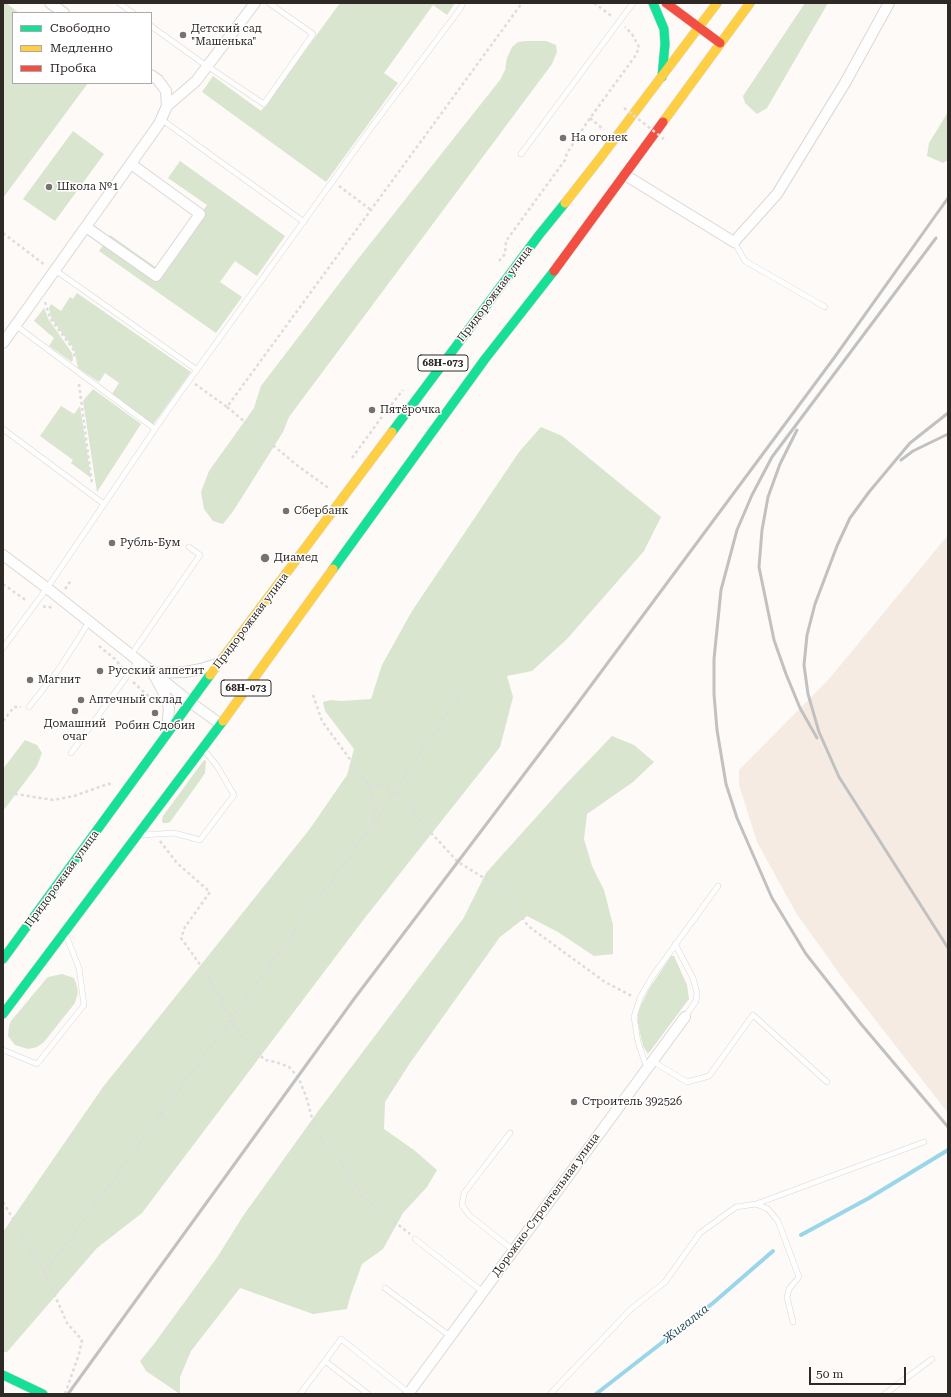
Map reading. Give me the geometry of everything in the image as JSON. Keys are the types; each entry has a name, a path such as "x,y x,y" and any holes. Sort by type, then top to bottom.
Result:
{"main road":[{"path":"653,3 664,29 665,44 662,76"},
{"path":"666,3 720,43"},
{"name":"Придорожная улица","path":"3,959 219,663 539,235 717,3"},
{"name":"68Н-073","path":"3,1014 203,748 485,359 538,292 750,3"},
{"path":"3,1375 43,1394"}],"street":[{"path":"50,3 63,12"},
{"path":"3,343 159,124 167,106 196,81 255,3"},
{"path":"625,175 734,242 777,194 845,83 889,3"},
{"path":"152,76 158,80 166,91 167,106"},
{"path":"86,227 156,276 200,214 131,164"},
{"path":"3,555 220,724"},
{"path":"153,673 186,672 219,663"},
{"path":"153,673 166,697 169,708 165,737"},
{"name":"Дорожно-Строительная улица","path":"408,1393 685,1017"}],"lane":[{"path":"119,3 132,12"},
{"path":"152,27 264,104 313,34 270,3"},
{"path":"3,648 47,588 155,428 463,3"},
{"path":"521,154 633,3"},
{"path":"161,119 304,222"},
{"path":"734,242 745,261 825,307"},
{"path":"55,270 197,370"},
{"path":"15,325 155,428"},
{"path":"3,429 104,504"},
{"path":"71,753 200,555 189,548"},
{"path":"29,707 59,669 89,622"},
{"path":"137,836 174,833 200,840 234,795 218,766 203,748"},
{"path":"718,886 652,977 640,998 634,1017 638,1042 650,1065 687,1082 709,1076 753,1015 827,1082"},
{"path":"3,1050 37,1064 84,1005 79,968 65,933"},
{"path":"675,944 693,978 697,993 696,1001 685,1017"},
{"path":"510,1133 464,1193 462,1204 469,1215 513,1250"},
{"path":"550,1394 631,1309 665,1282 700,1233 736,1207 756,1204 924,1142"},
{"path":"756,1204 768,1209 778,1221 799,1278 789,1289 787,1296 793,1322"},
{"path":"415,1239 483,1292"},
{"path":"386,1288 450,1336"},
{"path":"300,1394 341,1339 408,1393"},
{"path":"885,1394 932,1359"},
{"path":"325,1361 368,1394"}],"path":[{"path":"227,407 522,3"},
{"path":"497,265 505,254 506,241 565,160 567,153 590,118 636,55 639,47 632,34 594,3"},
{"path":"624,108 664,139"},
{"path":"590,118 606,132"},
{"path":"333,181 371,210"},
{"path":"3,233 45,265 41,271"},
{"path":"41,289 50,318 73,349 78,372 94,496"},
{"path":"190,380 227,407 298,466 330,489 334,483"},
{"path":"348,464 403,390"},
{"path":"45,1273 371,827 463,689"},
{"path":"312,692 322,721 368,784 376,804 371,827"},
{"path":"3,721 14,707 29,707"},
{"path":"3,792 53,800 74,796 108,784 116,784"},
{"path":"368,784 397,789 407,799 422,823 458,862 494,884 513,904 528,926 605,982 636,998 640,998"},
{"path":"155,834 177,863 210,892 185,927 181,938 209,977 231,1020 246,1042 265,1060 276,1062 288,1068 298,1077 306,1096 315,1129 325,1145 339,1159 362,1196 415,1239"},
{"path":"3,1202 45,1273 67,1323 82,1340 79,1354 65,1394"}],"shaded area":[{"path":"948,535 948,1113 841,976 796,913 757,842 739,785 739,770 829,679"}],"green space":[{"path":"3,3 6,3 18,12 12,12 12,84 87,84 3,198"},
{"path":"340,3 455,3 447,15 433,5 384,73 398,83 326,182 202,92 213,76 261,111"},
{"path":"805,3 828,3 767,108 757,114 745,103 743,96"},
{"path":"546,41 556,45 557,52 552,64 289,417 283,432 234,510 223,524 213,521 204,509 201,492 209,471 254,408 261,386 354,264 500,80 505,70 507,58 512,47 518,42"},
{"path":"948,112 948,160 943,163 927,156 929,143"},
{"path":"73,131 104,154 55,221 23,199"},
{"path":"180,161 285,236 257,276 235,261 220,282 242,297 216,333 99,251 110,235 161,271 207,205 168,178"},
{"path":"77,293 191,372 152,426 119,403 121,400 112,394 119,383 105,373 99,382 78,368 74,349 51,318 49,308 51,304 61,311 70,297 73,299"},
{"path":"44,308 49,320 72,353 72,362 49,346 54,338 34,321"},
{"path":"93,389 141,424 97,492 83,401"},
{"path":"61,406 74,414 80,406 91,478 71,463 73,460 40,436"},
{"path":"541,427 562,436 661,517 644,551 567,639 532,671 507,676 513,697 500,747 364,919 142,1213 97,1248 7,1352 3,1352 3,1232 103,1087 309,830 347,775 354,749 325,711 323,702 331,700 342,701 371,699 382,665 412,611 519,452"},
{"path":"612,736 634,745 654,762 633,782 587,814 584,839 592,866 604,890 613,925 613,954 594,956 558,932 527,916 500,937 410,1063 385,1102 384,1129 414,1150 437,1170 427,1187 403,1213 383,1249 362,1264 347,1309 313,1314 240,1288 191,1351 180,1377 180,1394 146,1371 140,1361 218,1256 243,1216 319,1110 463,919 486,873 566,784"},
{"path":"25,740 37,745 42,753 37,766 3,811 3,769"},
{"path":"204,760 206,761 205,773 170,822 163,823 163,816"},
{"path":"671,956 674,956 687,985 689,999 648,1054 643,1046 638,1023 638,1014 649,989"},
{"path":"62,974 74,978 78,992 75,1003 44,1042 37,1047 28,1049 15,1045 8,1036 11,1021 48,977"}],"waterway":[{"name":"Жигалка","path":"801,1235 869,1198 948,1150"},
{"name":"Жигалка","path":"596,1394 713,1303 773,1251"}],"railway":[{"path":"68,1394 354,999 575,707 834,358 948,198"},
{"path":"936,238 772,457 752,495 737,530 721,590 714,659 714,694 717,730 726,784 737,818 772,898 806,954 861,1024 948,1127"},
{"path":"948,413 910,443 869,492 850,518 837,546 815,604 807,635 804,665 808,694 819,732 839,777 948,948"},
{"path":"797,430 780,464 768,497 762,530 759,567 774,640 800,708 817,738"},
{"path":"901,460 913,451 948,434"}],"traffic: fast":[{"path":"653,3 664,29 665,44 662,77"},
{"path":"392,432 539,235 565,203"},
{"path":"333,569 485,359 554,271"},
{"path":"3,959 210,675"},
{"path":"3,1014 223,721"},
{"path":"3,1375 43,1394"}],"traffic: slow":[{"path":"565,203 717,3"},
{"path":"663,122 750,3"},
{"path":"210,675 392,432"},
{"path":"223,721 333,569"}],"traffic: jam":[{"path":"666,3 720,43"},
{"path":"554,271 663,122"}],"place":[{"name":"Детский сад \"Машенька\"","path":"183,35"},
{"name":"На огонек","path":"563,138"},
{"name":"Школа №1","path":"49,187"},
{"name":"Пятёрочка","path":"372,410"},
{"name":"Сбербанк","path":"286,511"},
{"name":"Рубль-Бум","path":"112,543"},
{"name":"Диамед","path":"265,558"},
{"name":"Русский аппетит","path":"100,671"},
{"name":"Магнит","path":"30,680"},
{"name":"Аптечный склад","path":"81,700"},
{"name":"Домашний очаг","path":"75,711"},
{"name":"Робин Сдобин","path":"155,713"},
{"name":"Строитель 392526","path":"574,1102"}]}
